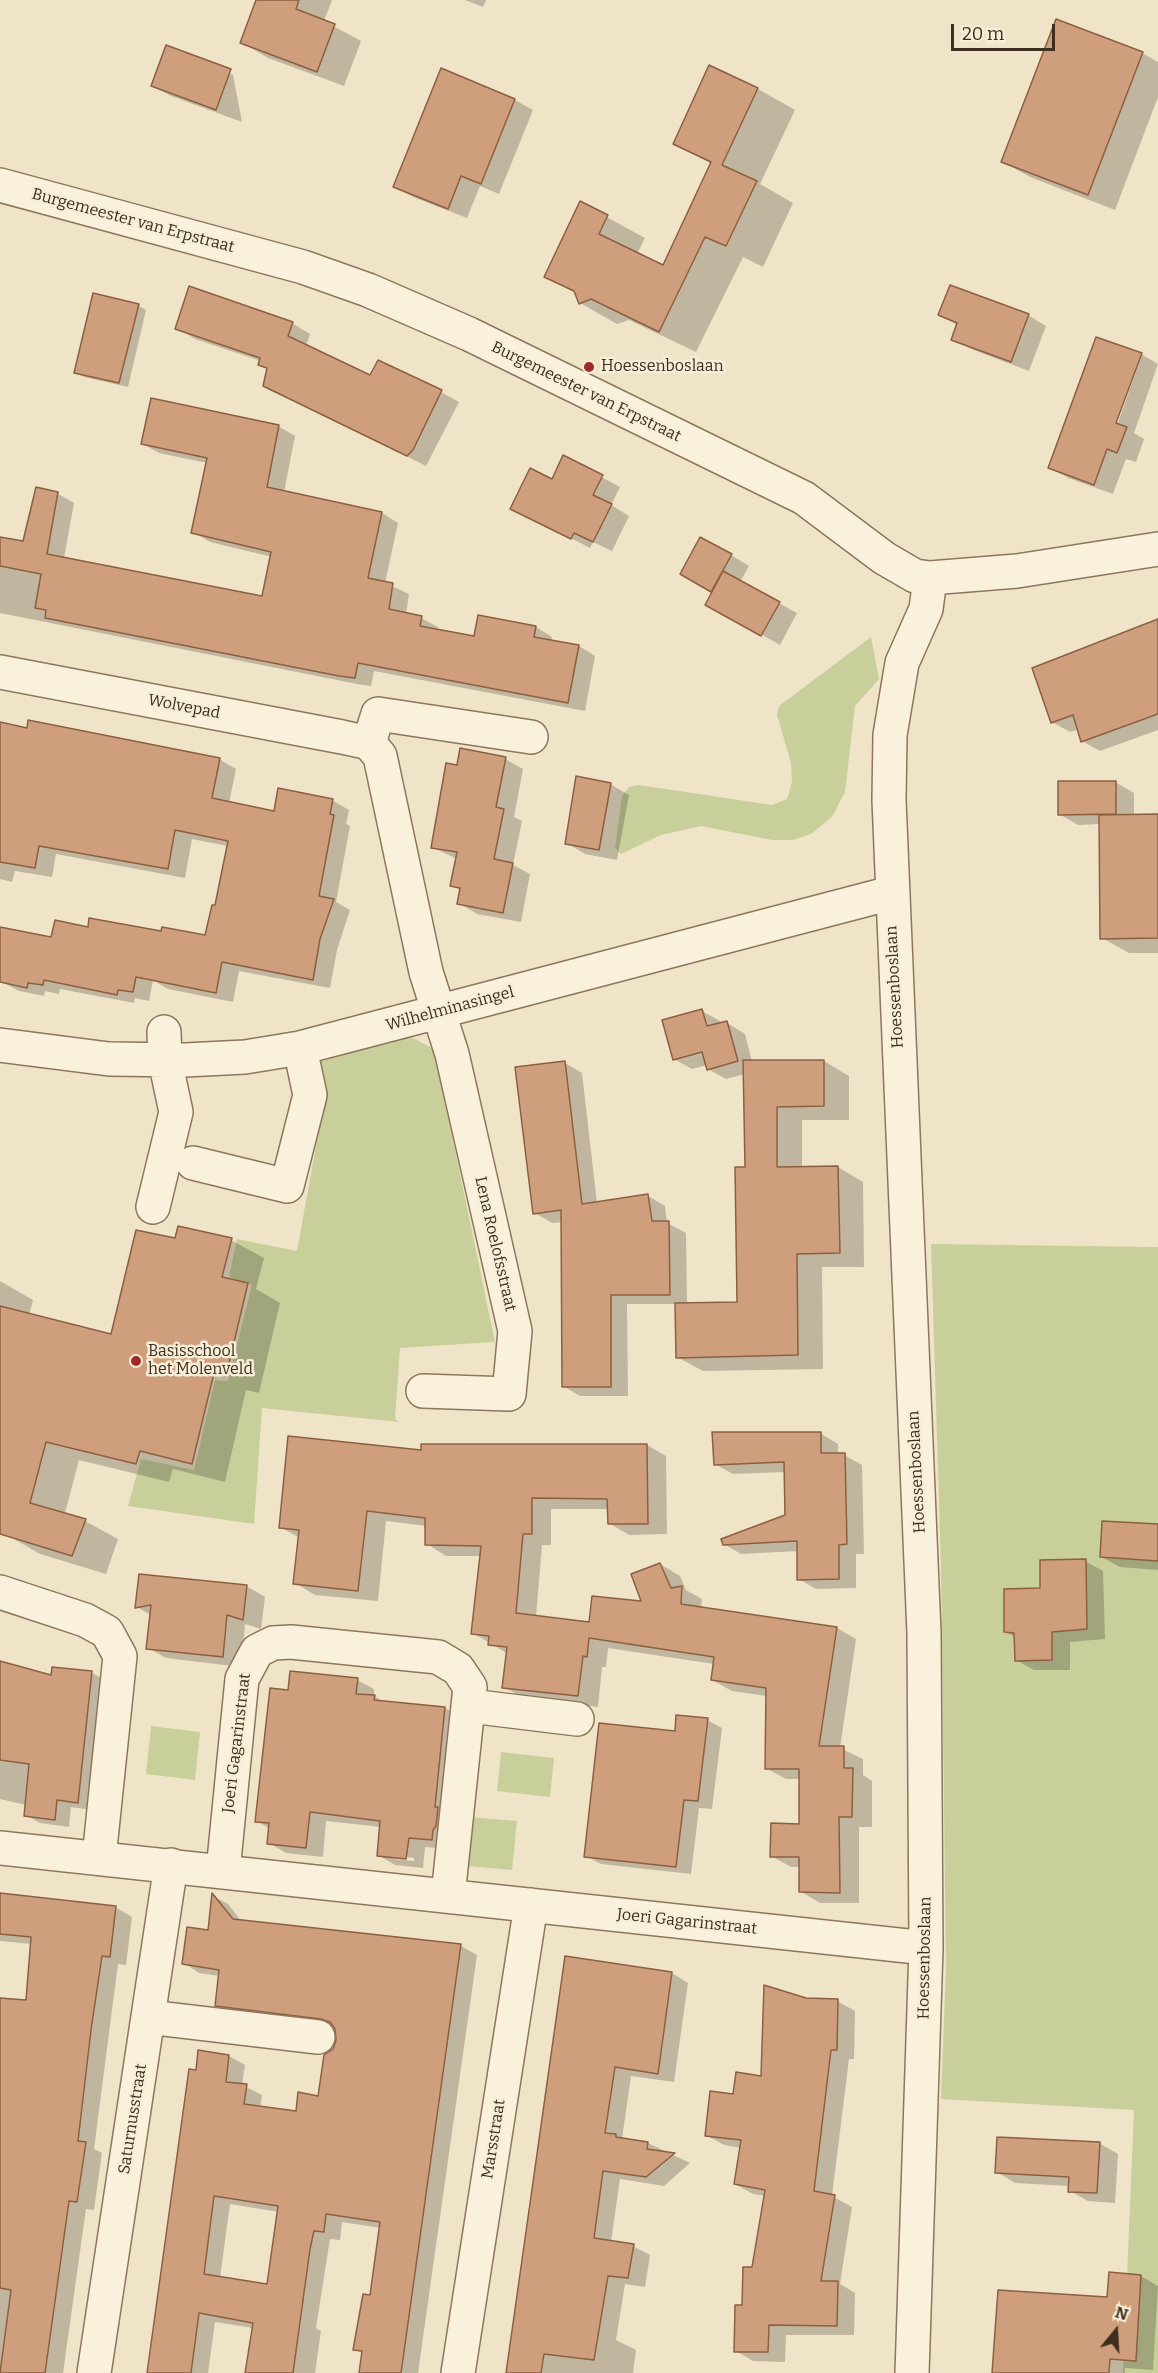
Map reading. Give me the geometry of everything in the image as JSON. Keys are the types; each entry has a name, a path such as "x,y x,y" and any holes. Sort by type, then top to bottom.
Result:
{"street":[{"name":"Burgemeester van Erpstraat","path":"0,185 303,267 368,290 469,334 804,498 884,558 915,576 930,578 1017,571 1158,549"},
{"name":"Hoessenboslaan","path":"912,2373 926,1948 924,1633 891,893 890,735 902,663 926,609 930,578"},
{"name":"Wolvepad","path":"0,672 369,743"},
{"path":"439,1012 426,972 380,756 369,743 378,714 531,737"},
{"name":"Wilhelminasingel","path":"0,1045 109,1059 164,1046 245,1058 300,1048 891,893"},
{"name":"Lena Roelofsstraat","path":"423,1391 509,1394 515,1331 452,1054 439,1012"},
{"path":"153,1207 176,1112 164,1046"},
{"path":"193,1163 287,1186 310,1095 300,1048"},
{"path":"0,1592 85,1620 107,1632 120,1656 99,1858"},
{"name":"Joeri Gagarinstraat","path":"223,1871 242,1679 256,1651 273,1643 291,1642 438,1657 458,1669 470,1687 470,1706 448,1896"},
{"path":"470,1706 576,1719"},
{"name":"Joeri Gagarinstraat","path":"0,1848 926,1948"},
{"name":"Saturnusstraat","path":"94,2373 171,1865"},
{"name":"Marsstraat","path":"458,2373 531,1905"},
{"path":"148,2017 318,2037"}],"green space":[{"path":"871,637 879,679 855,706 845,792 832,817 811,834 793,840 772,840 701,826 661,835 621,854 615,848 622,796 629,787 639,785 772,805 787,799 792,782 791,763 777,715 779,706"},
{"path":"409,1036 434,1049 495,1342 400,1348 395,1419 399,1422 262,1408 254,1524 128,1506 141,1459 194,1470 215,1380 228,1381 252,1285 229,1277 237,1239 297,1251 325,1096 315,1063"},
{"path":"931,1244 1158,1247 1158,2373 1123,2373 1134,2110 941,2099 946,1967 941,1567"},
{"path":"151,1726 200,1732 195,1780 146,1774"},
{"path":"501,1752 554,1758 550,1797 497,1791"},
{"path":"468,1817 517,1821 512,1870 467,1866"}],"building":[{"path":"256,0 299,0 296,9 335,24 317,72 240,43"},
{"path":"1056,19 1143,52 1088,195 1001,162"},
{"path":"166,45 231,69 216,110 151,86"},
{"path":"709,65 758,88 722,165 757,181 726,246 705,237 659,332 591,299 579,304 574,291 544,277 580,201 608,215 599,234 663,265 711,162 673,144"},
{"path":"441,68 515,99 481,184 461,176 448,209 393,187"},
{"path":"950,285 1029,314 1011,362 951,340 957,323 938,315"},
{"path":"189,286 293,322 288,336 370,375 378,360 442,390 413,450 407,456 263,386 267,368 258,365 260,358 175,329"},
{"path":"93,293 139,304 119,383 74,373"},
{"path":"1096,337 1142,353 1116,423 1127,427 1117,453 1107,449 1094,485 1048,468"},
{"path":"151,398 279,425 267,487 382,512 368,578 393,583 389,609 422,616 420,626 474,636 478,615 536,626 534,637 579,645 568,703 358,663 355,678 339,676 45,618 46,610 35,608 41,574 0,566 0,537 23,541 36,487 58,492 47,554 262,596 271,552 191,533 207,458 141,444"},
{"path":"563,455 603,475 593,495 612,504 593,542 574,533 571,539 510,509 530,468 552,479"},
{"path":"700,537 732,554 711,592 680,574"},
{"path":"723,571 780,602 761,636 705,605"},
{"path":"1158,619 1158,714 1081,742 1073,715 1051,723 1032,668"},
{"path":"28,720 220,758 212,798 274,811 278,788 333,799 330,814 334,815 319,896 334,899 320,939 313,980 222,962 216,993 136,977 133,992 118,990 117,995 44,980 43,985 28,983 27,988 0,982 0,927 51,937 55,920 88,927 89,918 161,931 162,927 205,935 212,905 215,905 228,841 175,830 168,869 39,846 35,868 0,862 0,722 27,728"},
{"path":"460,748 506,757 496,807 504,809 494,859 513,863 503,913 457,904 460,888 450,886 457,852 431,848 446,763 457,765"},
{"path":"576,776 611,783 599,850 565,844"},
{"path":"1058,781 1116,781 1116,814 1058,815"},
{"path":"1158,814 1158,938 1100,939 1099,815"},
{"path":"702,1009 707,1026 727,1021 738,1061 707,1070 702,1052 673,1060 662,1020"},
{"path":"743,1060 824,1060 824,1106 777,1107 777,1167 838,1166 840,1253 797,1254 798,1355 676,1358 675,1303 737,1302 735,1167 745,1167"},
{"path":"565,1061 582,1204 648,1194 652,1221 669,1221 670,1295 611,1295 611,1387 562,1387 561,1210 533,1214 515,1067"},
{"path":"178,1226 232,1238 222,1277 248,1283 226,1376 214,1373 192,1464 140,1451 136,1464 46,1442 30,1503 86,1519 72,1556 0,1534 0,1306 111,1334 136,1230 175,1238"},
{"path":"712,1432 821,1432 821,1453 845,1453 847,1544 839,1545 839,1579 797,1580 797,1541 723,1545 721,1539 785,1515 784,1462 714,1465"},
{"path":"288,1436 421,1450 421,1444 647,1444 648,1524 608,1524 607,1499 532,1498 532,1534 523,1534 516,1613 589,1622 592,1596 641,1601 631,1574 660,1563 671,1588 682,1586 681,1604 837,1627 819,1746 844,1746 844,1768 853,1768 852,1817 839,1817 840,1893 799,1892 799,1857 770,1857 771,1823 799,1824 799,1769 765,1769 766,1688 711,1680 714,1657 589,1638 587,1657 583,1656 578,1696 502,1688 507,1647 488,1645 489,1636 471,1634 481,1546 425,1545 425,1518 367,1511 358,1591 293,1584 299,1530 279,1528"},
{"path":"1102,1521 1158,1524 1158,1561 1100,1557"},
{"path":"1086,1559 1087,1629 1052,1632 1052,1660 1015,1661 1014,1633 1004,1632 1004,1589 1040,1588 1040,1560"},
{"path":"139,1574 247,1585 243,1620 227,1615 223,1657 146,1649 151,1605 135,1608"},
{"path":"0,1661 51,1675 52,1667 92,1671 78,1803 57,1800 55,1820 24,1816 29,1764 0,1760"},
{"path":"290,1671 358,1678 356,1694 375,1695 374,1700 445,1707 435,1807 438,1807 436,1826 432,1840 409,1838 406,1859 377,1856 380,1821 310,1812 306,1848 267,1844 269,1823 255,1822 270,1688 288,1690"},
{"path":"676,1715 708,1718 698,1801 684,1800 676,1867 584,1857 599,1723 675,1731"},
{"path":"0,1893 116,1906 110,1957 102,1956 78,2141 86,2142 77,2202 69,2201 45,2373 0,2373 11,2290 0,2288 0,1998 26,2000 31,1937 0,1934"},
{"path":"212,1893 233,1919 461,1944 401,2373 359,2373 362,2351 353,2350 363,2294 370,2295 380,2222 326,2214 324,2232 314,2231 310,2249 293,2373 245,2373 253,2323 199,2313 191,2373 147,2373 189,2069 196,2070 198,2050 229,2055 226,2082 247,2084 244,2104 296,2111 298,2092 318,2096 324,2055 333,2049 336,2040 335,2029 330,2022 321,2019 215,2006 219,1970 182,1964 187,1927 208,1930","holes":["214,2196 278,2206 267,2284 204,2274"]},
{"path":"565,1956 672,1972 658,2074 615,2067 605,2133 648,2142 647,2149 675,2153 646,2177 603,2171 594,2238 634,2244 628,2278 608,2276 594,2360 544,2354 541,2373 506,2373"},
{"path":"764,1985 806,1998 838,1999 837,2050 831,2050 814,2191 835,2195 821,2281 838,2281 837,2326 769,2325 768,2352 734,2352 735,2305 742,2305 743,2267 752,2267 765,2190 734,2184 741,2140 705,2136 710,2091 733,2094 736,2072 761,2076"},
{"path":"997,2137 1100,2142 1097,2193 1068,2192 1069,2177 995,2173"},
{"path":"1109,2272 1141,2275 1136,2361 1110,2359 1109,2373 992,2373 998,2290 1107,2297"}],"place":[{"name":"Hoessenboslaan","path":"589,367"},
{"name":"Basisschool het Molenveld","path":"136,1361"}]}
